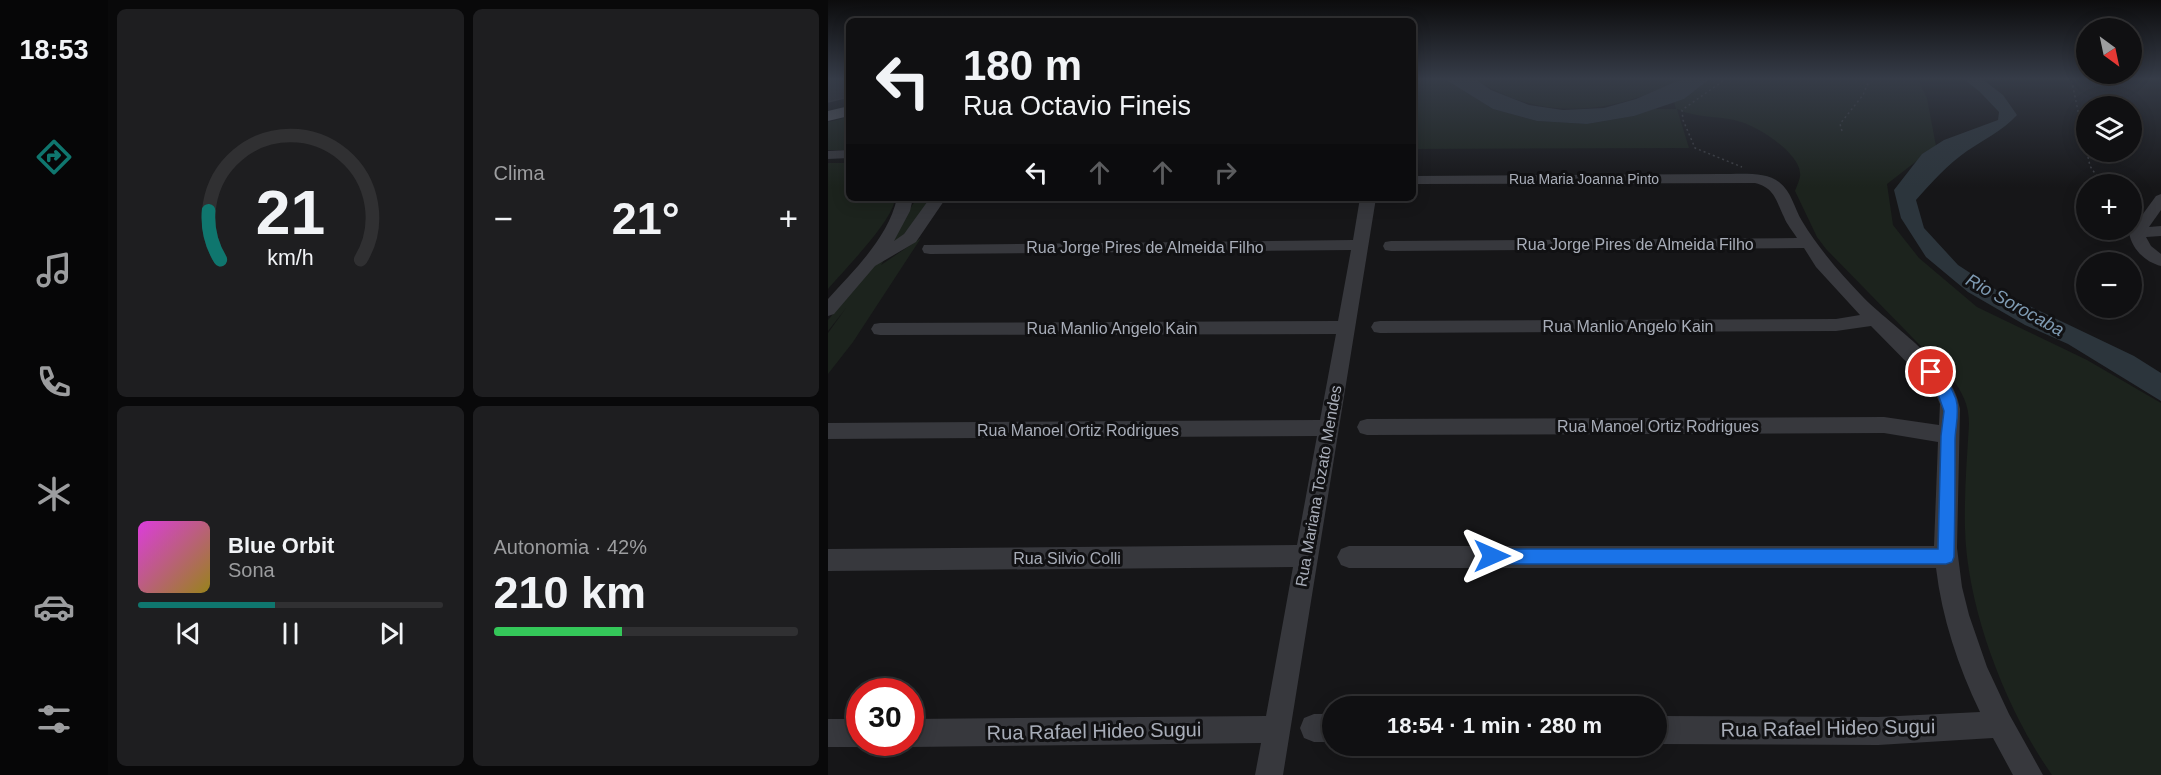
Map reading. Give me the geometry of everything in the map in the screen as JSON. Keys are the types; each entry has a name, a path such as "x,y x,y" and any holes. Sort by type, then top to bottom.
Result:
{"street":[{"path":"828,157 846,156"},
{"name":"Rua Maria Joanna Pinto","path":"1416,180 1751,175"},
{"path":"1751,175 1772,183 1781,192 1793,220 1822,263 1942,385 1951,411 1948,436 1946,557 1954,601 1966,644 2001,724 2029,775"},
{"path":"828,310 868,266 901,215 904,201"},
{"path":"868,266 910,237 936,201"},
{"name":"Rua Mariana Tozato Mendes","path":"1269,775 1368,201"},
{"path":"2142,227 2159,207"},
{"path":"2142,233 2161,231"},
{"path":"2138,240 2145,251 2161,261"},
{"name":"Rua Jorge Pires de Almeida Filho","path":"1391,246 1808,243"},
{"name":"Rua Jorge Pires de Almeida Filho","path":"930,249 1361,245"},
{"name":"Rua Manlio Angelo Kain","path":"1380,327 1836,325 1875,319"},
{"name":"Rua Manlio Angelo Kain","path":"880,329 1345,327"},
{"name":"Rua Manoel Ortiz Rodrigues","path":"1367,427 1884,425 1924,430 1948,436"},
{"name":"Rua Manoel Ortiz Rodrigues","path":"828,431 1328,429"},
{"name":"Rua Silvio Colli","path":"828,560 1305,556"},
{"path":"1349,557 1946,557"},
{"name":"Rua Rafael Hideo Sugui","path":"1667,730 1878,731 2001,724"},
{"name":"Rua Rafael Hideo Sugui","path":"924,733 1278,729"},
{"path":"828,734 846,733"}],"path":[{"path":"1682,114 1695,148 1739,165 1751,175"},
{"path":"1842,131 1840,123 1847,114"}],"shaded area":[{"path":"1416,114 1512,114 1537,121 1587,124 1639,114 1679,114 1689,148 1416,149"},
{"path":"1694,114 1930,114 1936,146 1887,184 1893,225 1919,258 1977,307 2087,360 2161,403 2161,775 2052,775 2035,749 2019,720 1992,658 1973,592 1967,560 1965,529 1969,424 1964,399 1951,377 1817,237 1795,191 1800,173 1793,157 1767,135 1749,125 1733,120"},
{"path":"846,118 846,150 828,150 828,122"},
{"path":"828,163 846,163 846,201 894,201 878,231 828,289"},
{"path":"915,201 931,201 881,265 921,238 853,342 828,374 828,333 846,308 828,331 828,320 868,272"}],"water":[{"path":"1512,114 1639,114 1587,124 1537,121"},
{"name":"Rio Sorocaba","path":"1999,114 2017,115 1953,162 1916,200 1924,228 1958,265 1998,291 2134,356 2161,373 2161,401 2068,344 2025,325 1968,292 1926,257 1901,218 1894,190 1922,154 1944,140 1998,120"}],"route":[{"path":"1492,556 1946,557 1948,436 1951,411 1942,385 1931,372"}]}
